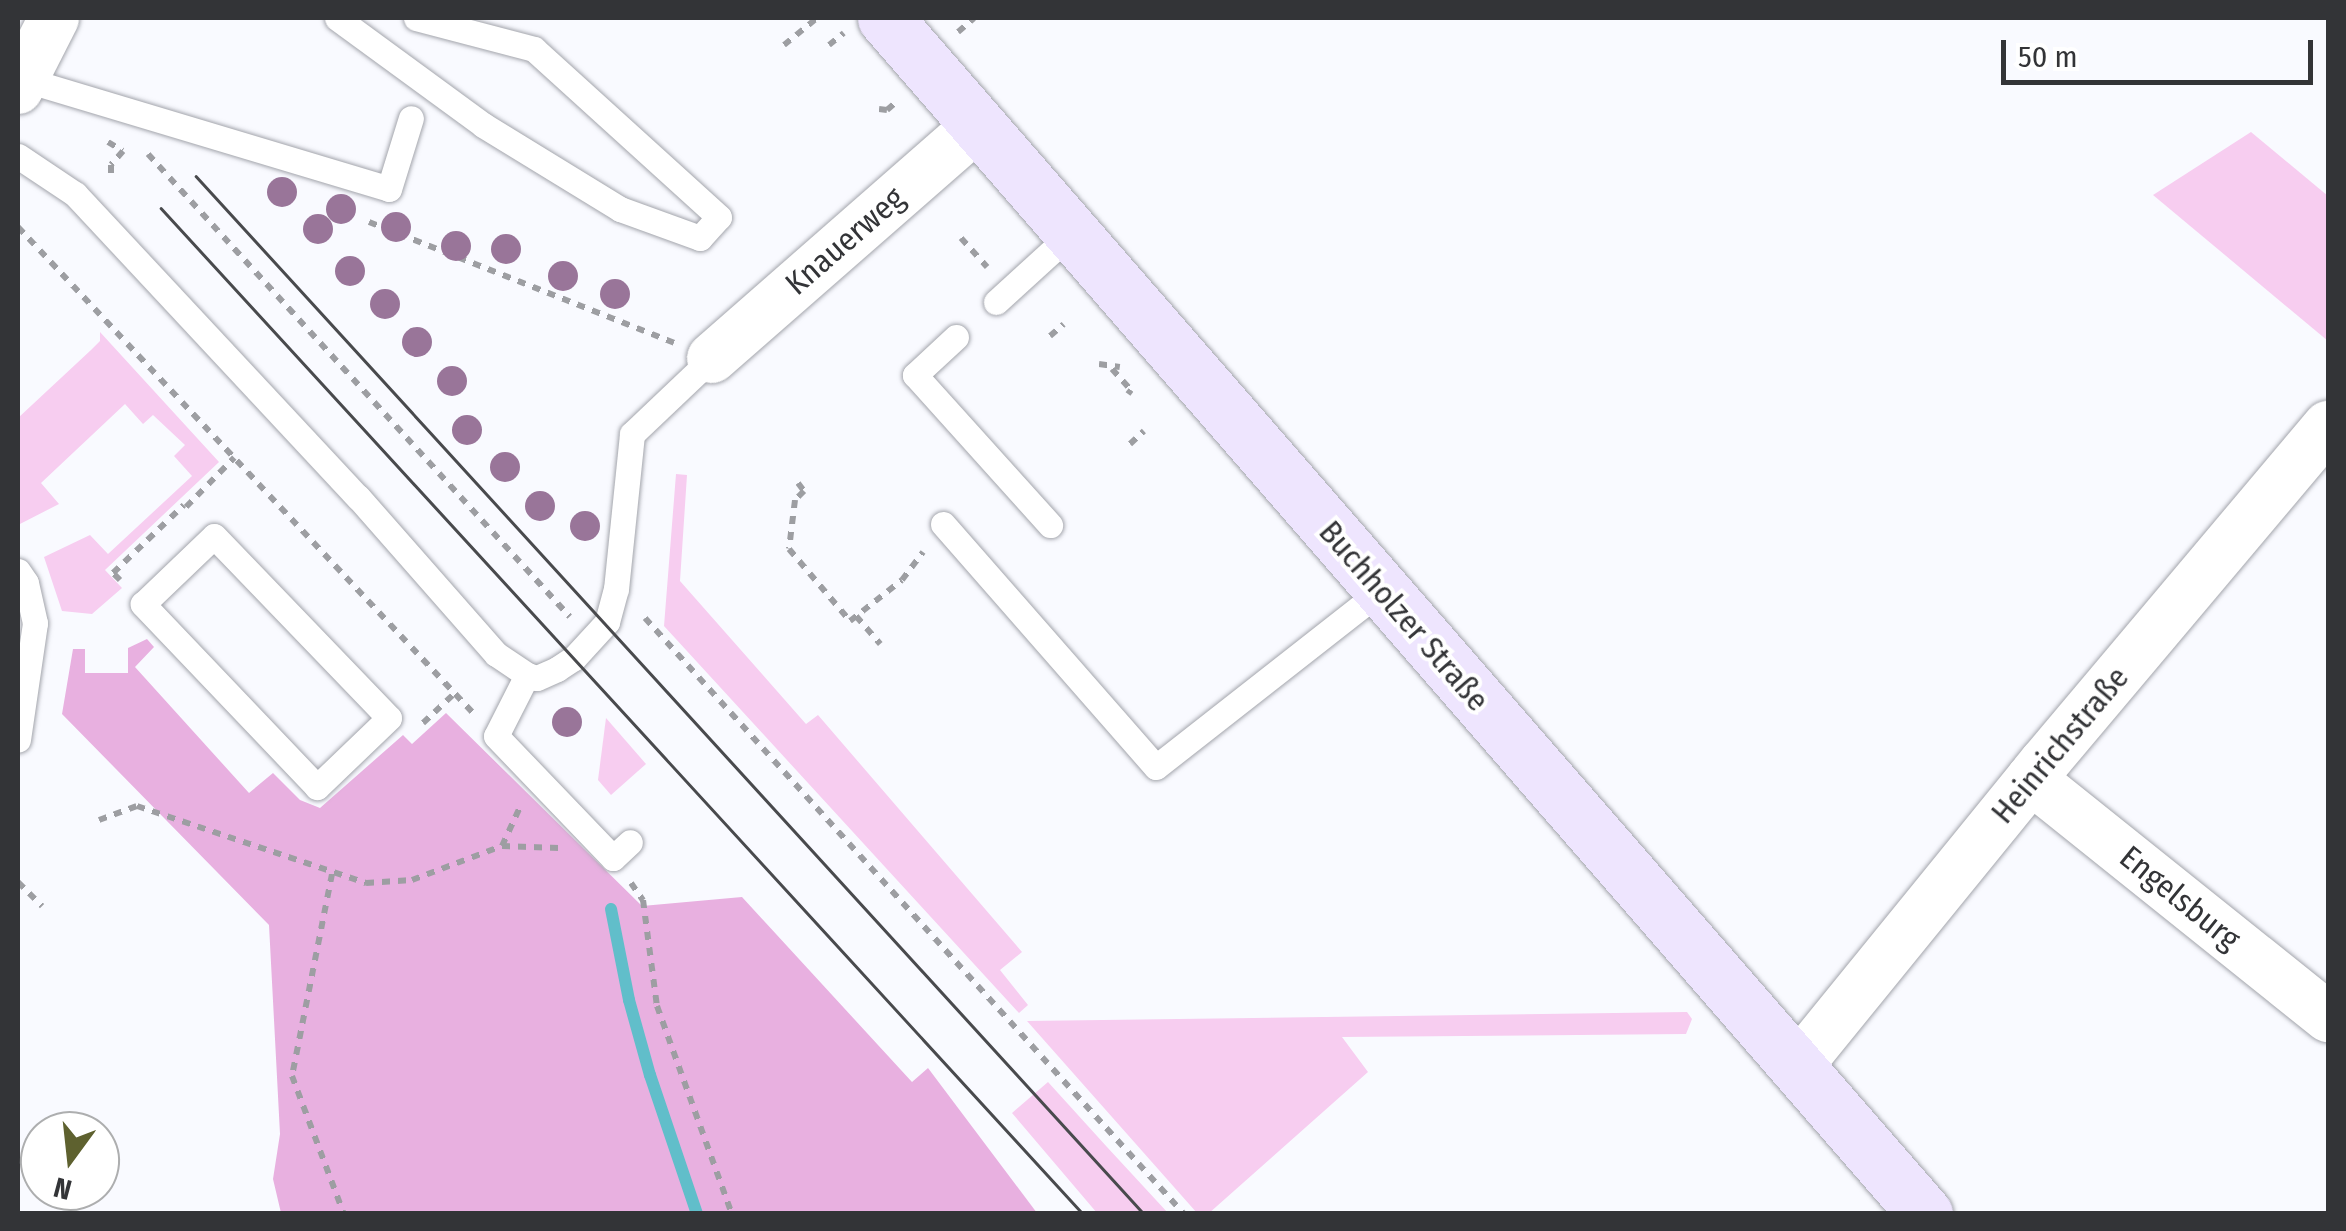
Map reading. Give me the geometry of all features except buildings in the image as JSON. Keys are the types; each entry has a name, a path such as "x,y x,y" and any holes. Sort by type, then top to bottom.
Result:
{"main road":[{"name":"Buchholzer Straße","path":"876,22 978,124 1925,1214"}],"street":[{"path":"19,84 54,18"},
{"name":"Knauerweg","path":"712,358 978,124"},
{"name":"Heinrichstraße","path":"1796,1068 2031,779 2328,426"},
{"name":"Engelsburg","path":"2031,779 2328,1017"}],"lane":[{"path":"337,18 483,124 620,209 700,238 719,217 534,49 416,18"},
{"path":"19,84 389,190 411,118"},
{"path":"18,156 76,194 358,497 496,654 537,678 557,669 607,622 616,588 632,434 712,358"},
{"path":"997,290 1073,232"},
{"path":"956,337 915,375 1050,525"},
{"path":"943,524 1156,767 1383,589"},
{"path":"214,536 388,718 318,786 143,604 214,536"},
{"path":"18,571 26,582 35,623 18,740"},
{"path":"527,675 496,736 538,782 620,854"}],"path":[{"path":"784,45 816,18"},
{"path":"829,45 876,22"},
{"path":"879,109 887,110 902,98"},
{"path":"92,131 157,163 592,640"},
{"path":"116,190 110,174 131,150"},
{"path":"157,163 174,161"},
{"path":"355,216 712,358"},
{"path":"18,227 496,736"},
{"path":"962,238 997,290"},
{"path":"1050,336 1064,324"},
{"path":"1100,364 1112,369 1131,390 1128,394"},
{"path":"1130,444 1144,430"},
{"path":"214,536 184,505 234,458"},
{"path":"798,483 804,492 794,500 789,548 850,621 902,580 943,524"},
{"path":"646,602 645,621 1184,1214"},
{"path":"856,616 880,644"},
{"path":"502,846 523,800 538,782"},
{"path":"99,820 136,806 332,874 387,884 502,846 620,854 643,900 658,1006 732,1214"},
{"path":"332,874 292,1076 344,1214"},
{"path":"18,882 42,906"}],"shaded area":[{"path":"2251,132 2328,196 2328,341 2153,195"},
{"path":"100,332 219,462 105,570 122,588 92,614 62,611 44,557 90,535 108,554 192,476 174,456 185,445 153,415 143,424 125,404 41,483 59,504 18,525 18,418 100,341"},
{"path":"676,474 687,475 680,581 806,724 818,715 1022,952 1000,970 1028,1005 1019,1013 664,626"},
{"path":"147,639 154,647 135,667 249,793 273,773 300,800 320,808 403,735 412,744 446,713 642,906 742,897 912,1082 928,1068 1037,1213 281,1213 273,1179 280,1134 269,925 62,714 73,649 85,649 85,673 128,673 128,648"},
{"path":"606,718 646,764 611,795 598,780"},
{"path":"1687,1012 1692,1019 1686,1034 1342,1037 1368,1072 1208,1214 1197,1213 1027,1021"},
{"path":"1048,1082 1168,1213 1097,1213 1012,1113"}],"waterway":[{"path":"611,909 629,1000 650,1075 697,1214"}],"tram line":[{"path":"196,176 1144,1214"},
{"path":"161,208 1083,1214"}]}
